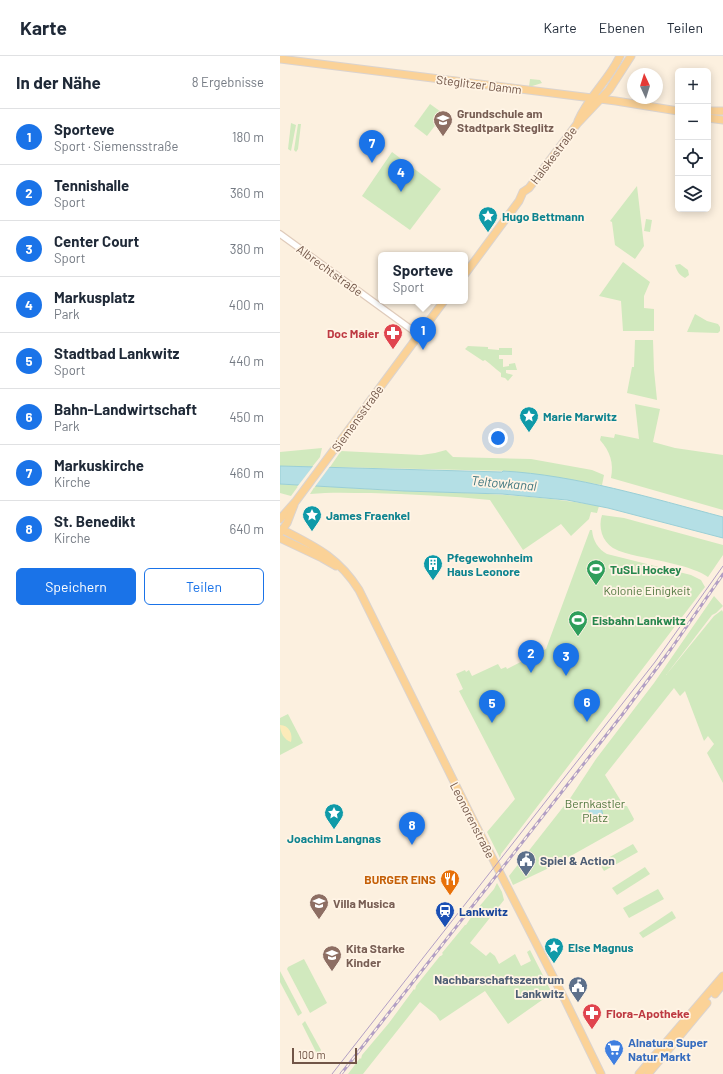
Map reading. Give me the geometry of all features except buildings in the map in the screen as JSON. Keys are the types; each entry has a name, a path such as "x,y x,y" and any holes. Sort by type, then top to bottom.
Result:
{"main road":[{"name":"Halskestraße","path":"577,123 583,109 611,72 620,56"},
{"name":"Halskestraße","path":"468,270 519,201 528,193 529,188 577,123 601,99 618,77 631,56"},
{"name":"Steglitzer Damm","path":"280,59 601,99 675,111"},
{"path":"711,111 723,111"},
{"path":"711,118 723,120"},
{"path":"419,335 442,304"},
{"name":"Siemensstraße","path":"280,519 297,499 419,335"},
{"name":"Siemensstraße","path":"281,531 287,523 297,499"},
{"name":"Leonorenstraße","path":"281,531 317,547 334,559 359,590 471,816 602,1073"},
{"name":"Leonorenstraße","path":"280,538 343,570"},
{"path":"639,1074 723,976"},
{"path":"648,1074 723,984"}],"street":[{"name":"Albrechtstraße","path":"280,234 419,335"}],"green space":[{"path":"530,79 540,80 542,83 529,87"},
{"path":"430,104 444,114 427,136 414,126"},
{"path":"291,123 296,125 291,151 288,149"},
{"path":"298,124 301,124 298,149 296,152 294,150"},
{"path":"392,152 441,189 410,230 362,196"},
{"path":"637,186 644,246 635,259 615,245 612,222 610,221"},
{"path":"646,219 652,220 650,232 644,231"},
{"path":"623,262 650,282 644,296 644,308 654,309 654,331 623,331 621,301 599,296"},
{"path":"680,264 688,270 689,275 685,278 678,273 675,265"},
{"path":"695,314 707,321 718,324 720,331 718,333 687,332"},
{"path":"635,340 653,340 657,400 627,393 632,367 634,367"},
{"path":"468,346 488,347 488,349 499,350 499,348 512,348 512,355 499,355 499,359 503,359 503,367 515,363 517,370 506,370 506,373 513,375 508,381 501,377 501,373 485,360 483,361 465,349"},
{"path":"635,404 660,409 653,442 675,448 723,455 723,510 611,478 612,467 609,453 600,440 601,436 614,438 615,434 639,439"},
{"path":"322,448 320,457 312,467 280,466 280,452"},
{"path":"446,450 453,457 531,459 592,470 604,475 602,485 559,478 510,473 510,471 330,467 341,451 421,455"},
{"path":"280,484 299,485 291,496 280,493"},
{"path":"315,486 393,491 453,492 502,495 550,499 599,506 597,513 591,512 589,519 571,536 561,524 523,550 490,500 386,493 310,494"},
{"path":"602,515 624,518 723,545 723,555 708,577 684,567 622,552 613,548 606,542 600,524"},
{"name":"Kolonie Einigkeit","path":"590,530 592,530 596,544 607,554 691,575 701,580 705,587 501,854 500,858 487,832 515,799 459,691 463,689 456,674 469,670 472,676 498,664 501,669 506,667 507,669 546,649"},
{"name":"Bernkastler Platz","path":"714,596 723,606 712,615 666,675 714,616 722,610 723,783 707,753 714,744 708,736 704,741 685,691 680,696 674,688 605,775 624,806 627,806 634,819 633,821 551,867 513,885 509,876 571,797 596,759 654,683"},
{"path":"288,714 303,743 280,755 280,718"},
{"path":"633,844 638,852 604,871 599,863"},
{"path":"645,867 650,874 617,895 612,888"},
{"path":"497,883 504,900 470,943 486,956 490,952 495,956 499,964 515,954 521,966 531,961 527,952 530,950 552,993 508,1024 485,991 440,1021 436,1015 420,1002 363,1074 348,1074 414,989 415,990 416,986 443,954 442,953 466,925 474,913 477,912 478,908 494,889"},
{"path":"658,889 664,899 629,918 623,908"},
{"path":"672,911 676,918 643,938 639,933"},
{"path":"304,959 327,1003 310,1013 287,969 288,967"},
{"path":"280,971 302,1013 298,1016 280,982"},
{"path":"305,1021 321,1050 319,1054 317,1054 302,1024"}],"sand":[{"path":"280,725 283,725 290,730 291,742 283,735"}],"water":[{"name":"Teltowkanal","path":"280,466 503,471 558,477 613,488 723,517 723,538 608,508 567,500 502,494 404,491 280,484"},
{"path":"590,803 597,804 601,807 603,816 602,819 596,819 590,815 588,806"}],"pier":[{"path":"314,465 331,465 314,488 297,487"}],"tram line":[{"path":"332,1074 655,662 723,566"}],"railway":[{"path":"341,1074 622,715 671,649 723,574"}],"place":[{"name":"Grundschule am Stadtpark Steglitz","path":"443,137"},
{"name":"Markuskirche","path":"372,163"},
{"name":"Markusplatz","path":"401,192"},
{"name":"Hugo Bettmann","path":"488,233"},
{"name":"Doc Maier","path":"393,350"},
{"name":"Sporteve","path":"423,350"},
{"name":"Marie Marwitz","path":"529,433"},
{"name":"James Fraenkel","path":"312,532"},
{"name":"Pfegewohnheim Haus Leonore","path":"433,581"},
{"name":"TuSLi Hockey","path":"596,586"},
{"name":"Eisbahn Lankwitz","path":"578,637"},
{"name":"Tennishalle","path":"531,673"},
{"name":"Center Court","path":"566,676"},
{"name":"Bahn-Landwirtschaft","path":"587,722"},
{"name":"Stadtbad Lankwitz","path":"492,723"},
{"name":"Joachim Langnas","path":"334,830"},
{"name":"St. Benedikt","path":"412,845"},
{"name":"Spiel & Action","path":"526,877"},
{"name":"BURGER EINS","path":"450,896"},
{"name":"Villa Musica","path":"319,920"},
{"name":"Lankwitz","path":"445,928"},
{"name":"Else Magnus","path":"554,964"},
{"name":"Kita Starke Kinder","path":"332,972"},
{"name":"Nachbarschaftszentrum Lankwitz","path":"578,1003"},
{"name":"Flora-Apotheke","path":"592,1030"},
{"name":"Alnatura Super Natur Markt","path":"614,1066"}]}
